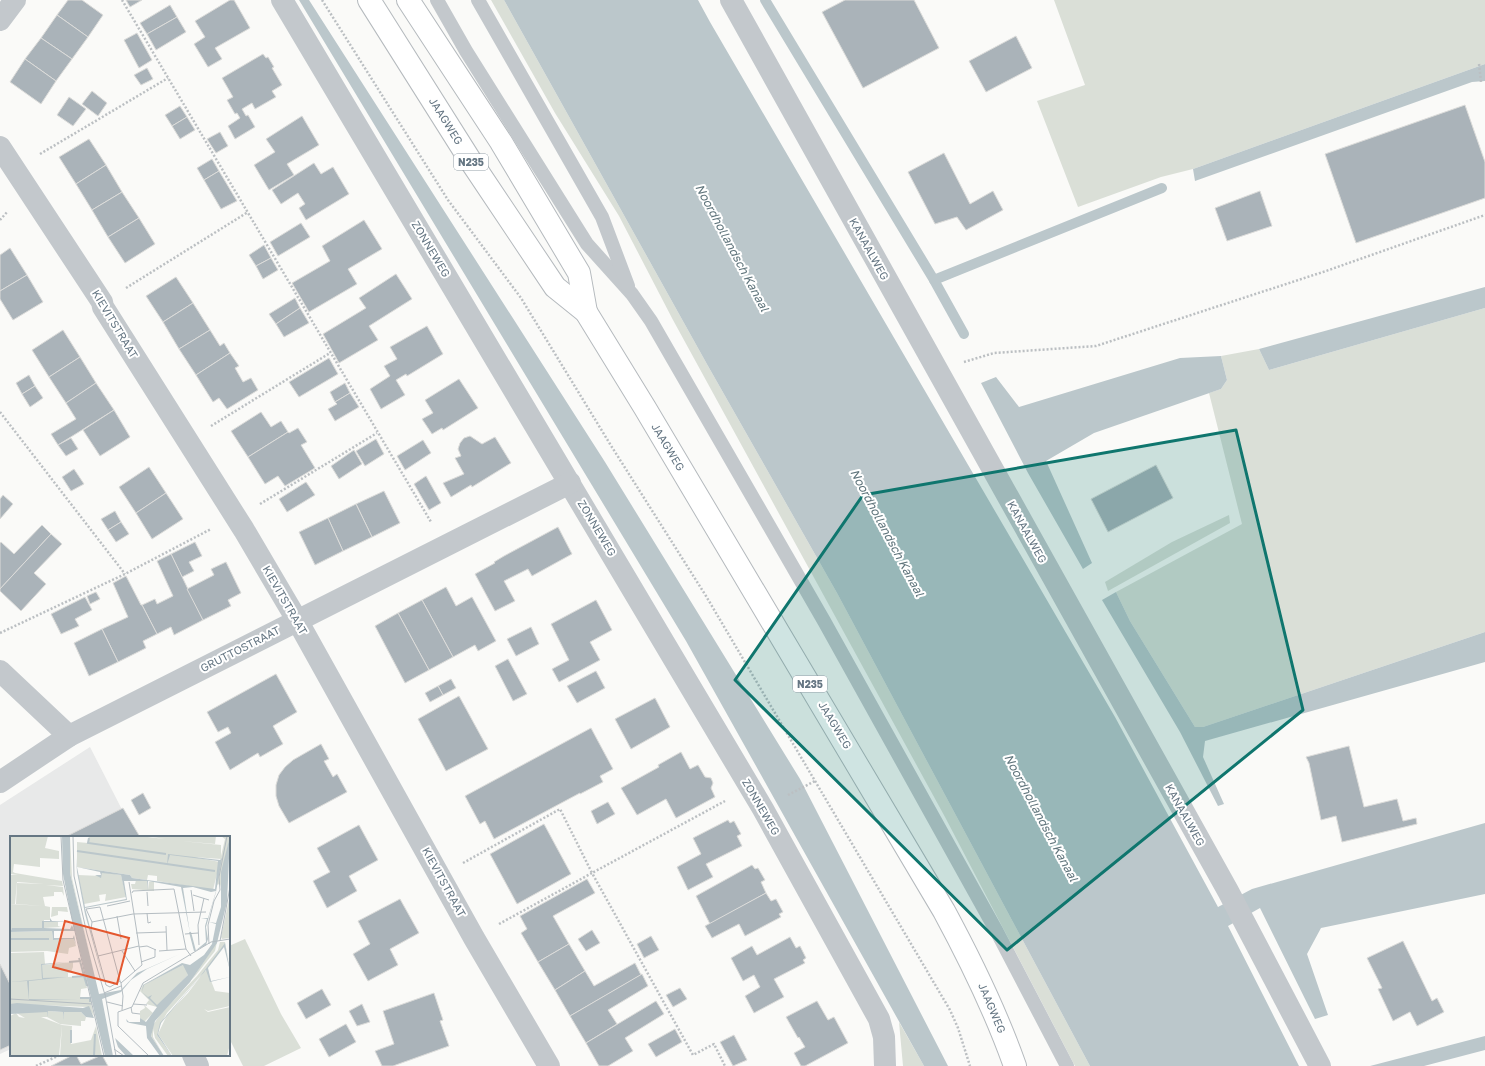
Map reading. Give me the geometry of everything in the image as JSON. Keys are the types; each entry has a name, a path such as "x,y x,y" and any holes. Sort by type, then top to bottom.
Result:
{"main road":[{"name":"JAAGWEG","path":"370,0 470,160 555,287 586,312 944,910 967,953 987,997 1015,1066"},
{"name":"JAAGWEG","path":"408,0 501,142 579,273 586,312"}],"street":[{"path":"0,20 15,0"},
{"name":"ZONNEWEG","path":"282,0 750,787 879,1019 884,1037 885,1066"},
{"name":"KANAALWEG","path":"731,0 1228,891 1320,1066"},
{"name":"KIEVITSTRAAT","path":"0,147 102,302 103,307 236,518 297,620 474,938 549,1066"},
{"name":"GRUTTOSTRAAT","path":"0,782 69,736 570,483"},
{"path":"0,672 69,736"},
{"path":"193,1056 198,1066"}],"lane":[{"path":"437,0 466,51 587,244 632,294 652,321 824,621 997,932 1067,1066"},
{"path":"478,0 602,217 632,294"}],"path":[{"path":"122,0 445,546"},
{"path":"322,0 448,200 521,298 610,444 706,596 950,1010 958,1028 970,1066"},
{"path":"1479,64 1481,82"},
{"path":"15,170 168,78"},
{"path":"102,302 165,265 248,212"},
{"path":"966,361 994,353 1096,346 1326,271 1485,215"},
{"path":"186,440 246,406 330,353"},
{"path":"0,412 125,574"},
{"path":"0,633 125,574 236,518 377,433"},
{"path":"474,938 750,787"},
{"path":"440,876 560,809 592,873 693,1054 714,1044 725,1066"},
{"path":"36,1066 58,1056"}],"highlighted area":[{"path":"1236,430 1303,710 1007,950 735,680 863,495"}],"shaded area":[{"path":"491,0 504,0 708,366 837,593 1090,1066 1075,1066 945,817 673,320 619,216 555,113"},
{"path":"1054,0 1485,0 1485,64 1193,169 1161,177 1078,207 1037,101 1085,85"},
{"path":"1485,308 1485,632 1203,727 1195,727 1130,621 1116,592 1242,524 1209,393 1221,389 1227,380 1221,356 1259,349 1269,370"},
{"path":"1229,515 1230,523 1108,591 1105,582 1172,542"},
{"path":"90,747 135,836 10,836 10,1049 0,1054 0,805"},
{"path":"245,939 281,1014 301,1048 264,1066 243,1066 230,1040 230,946"},
{"path":"899,1022 924,1066 903,1066"}],"water":[{"path":"299,0 309,0 605,462 800,779 948,1066 924,1066 686,641"},
{"name":"Noordhollandsch Kanaal","path":"504,0 698,0 1115,717 1218,907 1252,889 1485,823 1485,894 1321,928 1307,954 1328,1015 1315,1019 1260,908 1228,926 1299,1066 1090,1066 837,593 708,366"},
{"path":"1485,64 1485,81 1472,82 1195,181 1193,169"},
{"path":"1485,287 1485,308 1269,370 1259,349"},
{"path":"1221,356 1227,380 1221,389 1094,433 1046,461 1092,563 1083,569 1028,473 981,383 996,377 1019,407 1180,358"},
{"path":"1116,592 1130,621 1195,727 1203,727 1485,632 1485,662 1205,741 1203,757 1224,804 1218,806 1180,732 1102,600"},
{"path":"1485,1036 1485,1050 1424,1066 1370,1066"}],"building":[{"path":"68,0 82,0 103,15 88,37 57,15"},
{"path":"126,0 142,0 130,7"},
{"path":"230,0 234,0 250,28 215,48 222,59 208,67 194,44 205,37 195,21"},
{"path":"845,0 914,0 939,48 863,88 822,12"},
{"path":"170,5 177,17 147,34 140,23"},
{"path":"57,15 88,37 72,59 41,38"},
{"path":"177,17 186,32 156,50 147,34"},
{"path":"137,33 152,60 139,68 124,40"},
{"path":"1016,36 1032,68 986,92 969,61"},
{"path":"41,38 72,59 56,81 25,59"},
{"path":"263,54 266,58 268,57 274,67 272,68 282,85 272,91 276,97 255,109 252,103 242,109 246,116 248,115 255,127 235,139 228,126 240,118 237,113 235,114 227,100 233,97 222,78"},
{"path":"25,59 56,81 41,104 10,82"},
{"path":"147,68 153,79 141,85 134,75"},
{"path":"92,91 107,103 98,116 82,104"},
{"path":"69,97 86,109 73,126 57,115"},
{"path":"1465,105 1485,162 1485,198 1356,243 1325,154"},
{"path":"180,106 187,117 172,126 165,115"},
{"path":"302,116 319,145 287,164 294,175 269,190 254,165 275,152 266,139"},
{"path":"187,117 195,130 180,139 172,126"},
{"path":"220,132 228,146 216,153 207,139"},
{"path":"89,139 106,165 76,184 59,157"},
{"path":"944,153 970,204 993,191 1003,210 966,230 957,217 935,224 908,172"},
{"path":"212,159 219,171 204,180 197,168"},
{"path":"314,163 321,174 333,167 349,194 306,220 299,208 305,204 298,193 281,204 272,190"},
{"path":"106,165 122,192 92,210 76,184"},
{"path":"219,171 237,201 221,209 204,180"},
{"path":"1260,191 1272,226 1227,241 1215,208"},
{"path":"122,192 139,218 108,237 92,210"},
{"path":"139,218 155,244 125,263 108,237"},
{"path":"364,220 382,249 348,269 357,284 309,312 292,283 330,261 322,246"},
{"path":"301,223 310,237 278,256 270,242"},
{"path":"264,245 271,258 256,266 249,255"},
{"path":"10,248 27,275 0,291 0,255"},
{"path":"271,258 278,270 263,279 256,266"},
{"path":"396,274 412,299 369,326 378,340 339,363 323,334 366,308 359,298"},
{"path":"27,275 43,302 13,320 0,299 0,291"},
{"path":"176,277 193,303 163,322 146,296"},
{"path":"295,298 300,308 276,324 269,314"},
{"path":"193,303 210,330 179,349 163,322"},
{"path":"300,308 309,323 284,337 276,324"},
{"path":"427,326 443,354 407,376 406,374 396,380 405,395 381,409 370,389 390,376 384,366 397,359 390,347"},
{"path":"63,330 80,357 49,377 32,350"},
{"path":"210,330 220,346 224,343 230,353 196,375 179,349"},
{"path":"230,353 239,366 235,368 243,382 251,378 258,390 227,409 219,398 213,402 196,375"},
{"path":"80,357 96,383 66,403 49,377"},
{"path":"329,358 338,374 299,397 289,382"},
{"path":"29,375 35,386 22,394 16,383"},
{"path":"459,379 478,408 443,430 442,428 432,434 422,419 433,413 425,400"},
{"path":"96,383 114,410 58,445 51,434 76,419 66,403"},
{"path":"345,383 350,393 335,402 330,392"},
{"path":"35,386 43,398 30,407 22,394"},
{"path":"350,393 359,407 335,421 328,409 337,404 335,402"},
{"path":"114,410 130,437 100,456 83,430"},
{"path":"261,412 271,427 281,421 288,432 248,457 231,431"},
{"path":"298,428 307,442 301,445 315,468 285,486 278,476 265,484 248,457 288,432 289,433"},
{"path":"470,436 482,444 495,437 511,463 472,487 471,485 451,497 443,483 464,474 455,458 461,456 458,449 460,443 464,438"},
{"path":"71,438 78,449 66,456 58,445"},
{"path":"376,439 384,454 365,466 356,451"},
{"path":"423,440 431,453 405,470 397,456"},
{"path":"354,450 362,464 339,479 331,466"},
{"path":"1156,465 1173,498 1108,532 1091,499"},
{"path":"149,467 166,493 136,513 119,487"},
{"path":"74,469 84,484 71,491 62,477"},
{"path":"426,476 441,503 429,510 414,484"},
{"path":"306,482 315,495 287,512 279,499"},
{"path":"384,491 400,523 372,537 356,504"},
{"path":"166,493 183,519 152,539 136,513"},
{"path":"3,495 13,504 0,519 0,499"},
{"path":"356,504 372,537 343,551 328,518"},
{"path":"115,511 121,522 108,530 101,519"},
{"path":"328,518 343,551 315,565 299,532"},
{"path":"121,522 129,534 116,542 108,530"},
{"path":"42,525 51,534 0,589 0,543 1,542 14,554"},
{"path":"558,527 572,554 532,576 528,569 504,581 515,601 495,611 475,574 495,563 494,562 504,556"},
{"path":"51,534 62,544 34,573 46,584 21,611 0,591 0,589"},
{"path":"195,542 202,556 189,562 194,571 182,577 171,554"},
{"path":"171,554 203,620 174,635 171,627 157,634 142,605 155,599 157,604 173,596 157,561"},
{"path":"226,562 241,593 228,600 231,606 203,620 187,589 214,575 211,569"},
{"path":"126,576 157,634 143,641 146,648 118,662 102,629 128,617 113,583"},
{"path":"446,587 456,606 472,597 496,641 478,651 475,645 453,657 422,600"},
{"path":"96,592 100,599 90,604 87,596"},
{"path":"85,597 92,610 75,619 79,626 61,634 51,614"},
{"path":"422,600 453,657 429,670 398,613"},
{"path":"596,600 612,630 590,642 600,660 559,682 552,669 569,660 551,624"},
{"path":"398,613 429,670 405,683 375,626"},
{"path":"531,627 539,644 516,656 507,639"},
{"path":"102,629 118,662 89,676 74,643"},
{"path":"508,659 527,694 513,701 495,666"},
{"path":"596,671 605,688 577,703 567,686"},
{"path":"276,674 297,712 273,726 283,744 260,757 258,753 230,770 215,742 231,733 228,727 218,732 207,712"},
{"path":"451,679 456,688 443,695 438,686"},
{"path":"438,686 443,695 430,702 425,693"},
{"path":"459,696 488,749 446,771 418,719"},
{"path":"655,698 670,727 631,749 615,719"},
{"path":"591,728 613,769 600,776 603,782 494,839 485,821 480,824 465,796"},
{"path":"321,744 329,759 324,761 333,777 337,774 347,792 289,823 279,806 276,796 276,785 279,775 293,760"},
{"path":"1349,746 1364,807 1397,799 1403,821 1416,818 1417,824 1342,842 1336,816 1321,820 1309,763 1306,757"},
{"path":"681,752 690,769 698,765 705,777 711,778 713,783 711,788 715,797 676,818 666,799 637,815 621,788 659,767 658,765"},
{"path":"143,793 151,808 139,815 131,800"},
{"path":"608,802 615,814 597,824 591,811"},
{"path":"123,808 139,836 67,836"},
{"path":"728,820 730,823 734,821 741,834 737,836 742,846 706,864 713,877 688,890 677,867 701,854 693,838"},
{"path":"544,824 571,874 517,904 490,854"},
{"path":"359,825 378,860 349,876 357,891 327,908 313,881 330,872 317,848"},
{"path":"752,865 755,869 758,868 765,880 761,882 766,893 710,924 696,896"},
{"path":"587,879 595,893 553,916 569,944 538,962 521,933 527,929 520,916"},
{"path":"766,893 771,901 776,899 783,912 779,914 781,917 745,936 739,924 712,938 705,926"},
{"path":"400,899 419,933 390,949 398,965 368,981 353,954 370,944 358,921"},
{"path":"592,930 600,943 586,951 578,939"},
{"path":"651,936 659,950 644,958 637,944"},
{"path":"790,937 796,948 800,946 806,958 803,960 805,963 774,979 784,997 754,1013 745,996 760,987 754,975 743,981 731,958 752,946 757,955"},
{"path":"1403,941 1432,1001 1437,998 1444,1012 1417,1026 1410,1012 1393,1021 1378,989 1382,988 1367,958"},
{"path":"569,944 585,971 555,990 538,962"},
{"path":"635,963 641,975 570,1016 555,990 585,971 594,986"},
{"path":"0,964 10,984 10,1045 0,1050"},
{"path":"642,974 648,986 608,1010 617,1024 586,1043 570,1016"},
{"path":"680,988 687,999 673,1007 666,995"},
{"path":"322,989 331,1005 306,1019 297,1003"},
{"path":"434,993 443,1020 440,1021 449,1046 393,1066 382,1066 375,1051 394,1044 383,1011"},
{"path":"656,1001 664,1014 625,1038 633,1051 608,1066 599,1066 586,1043"},
{"path":"817,1001 828,1020 834,1017 848,1043 805,1066 801,1066 794,1053 805,1047 786,1017"},
{"path":"362,1004 370,1022 357,1026 349,1011"},
{"path":"346,1024 356,1042 329,1057 319,1039"},
{"path":"675,1029 682,1042 656,1057 648,1044"},
{"path":"734,1035 747,1060 733,1066 720,1042"},
{"path":"71,1056 77,1056 81,1064 103,1056 108,1066 51,1066"}],"waterway":[{"path":"765,0 934,280"},
{"path":"964,334 934,280 1162,188"}]}
